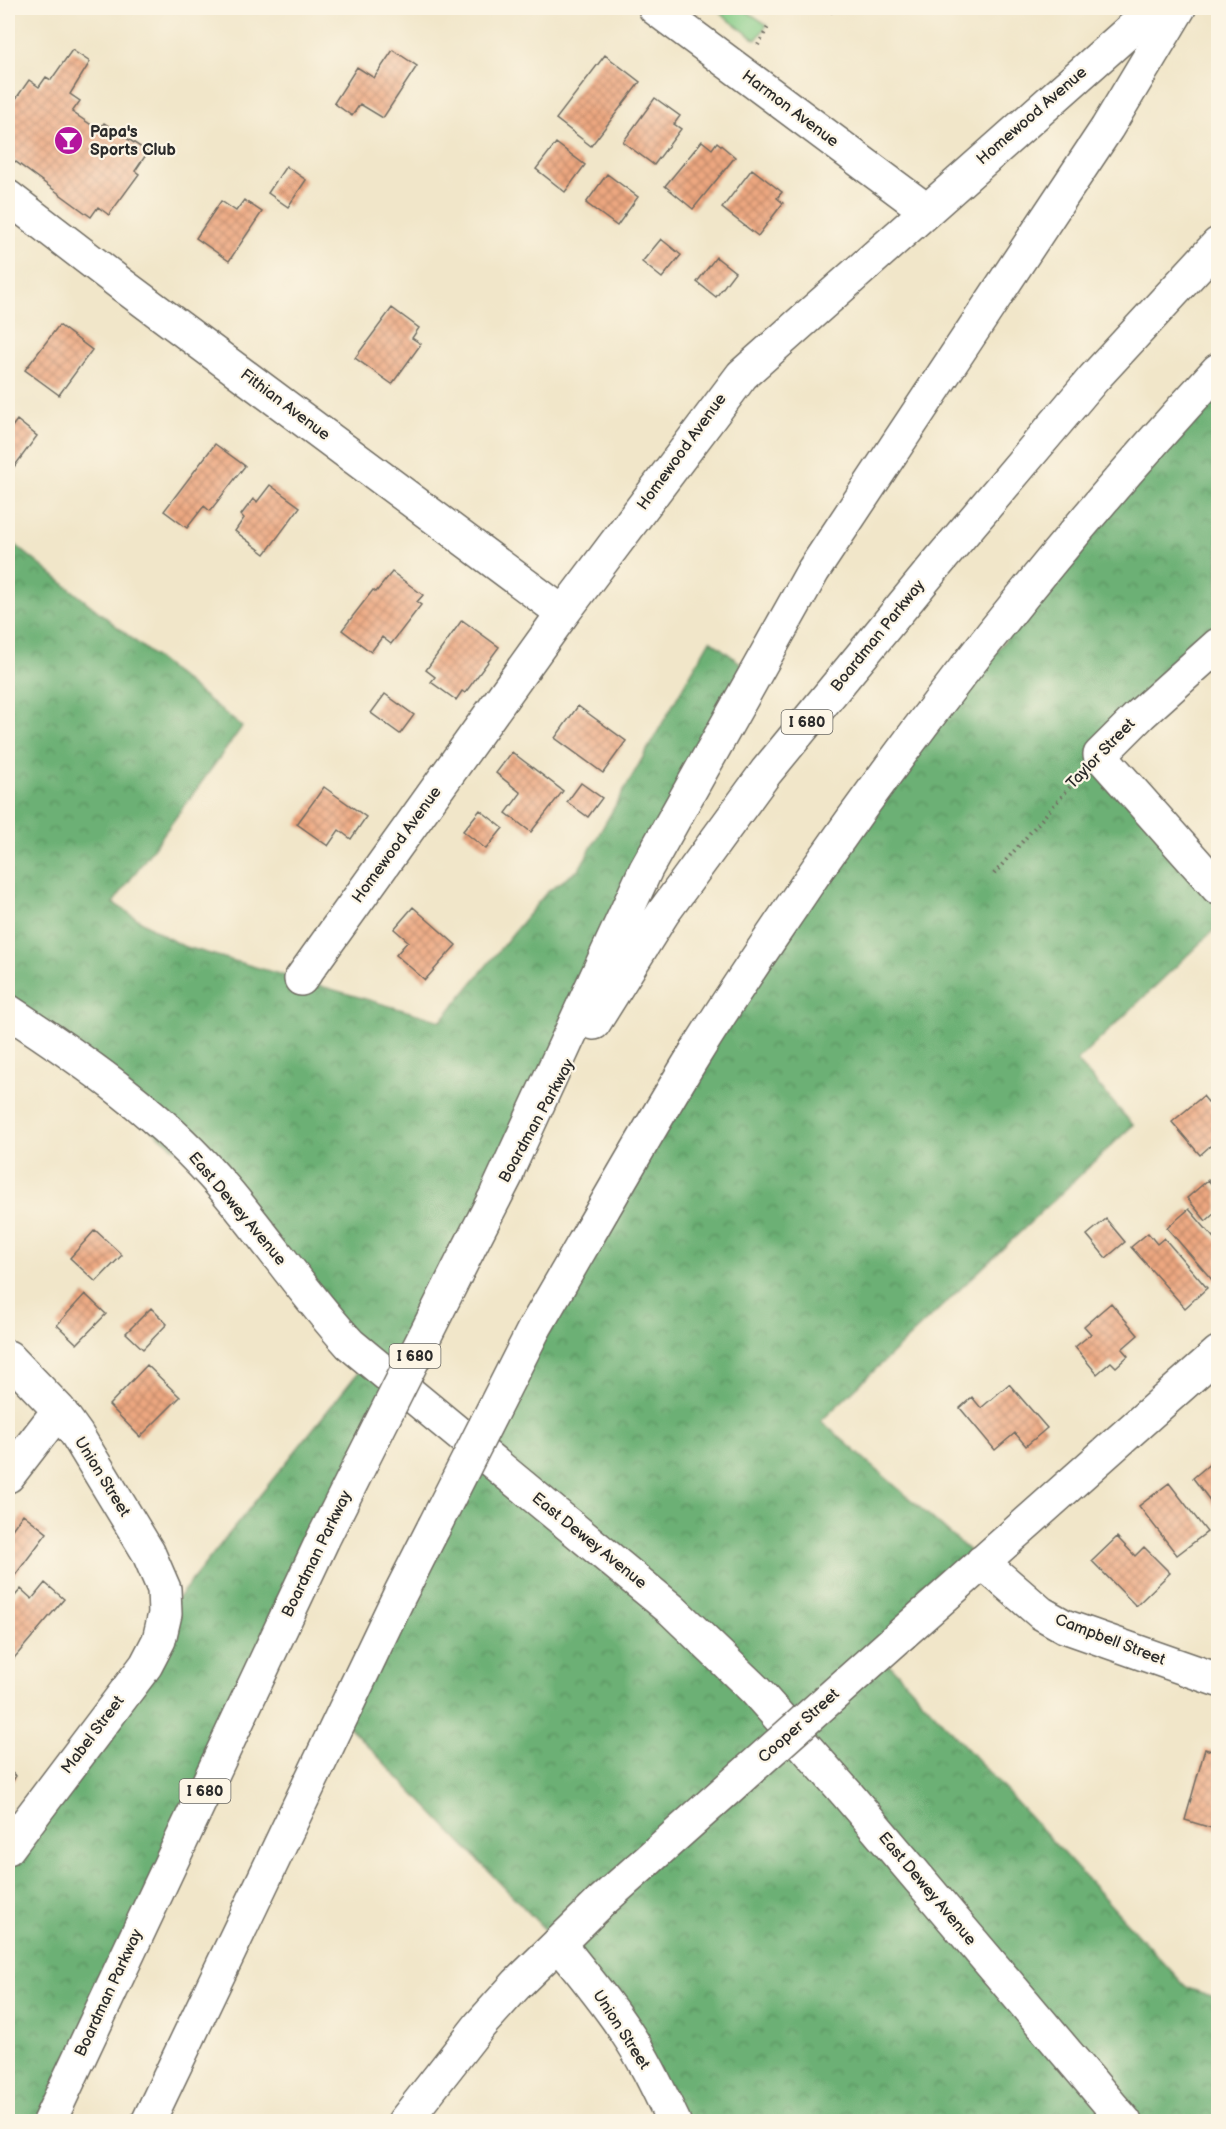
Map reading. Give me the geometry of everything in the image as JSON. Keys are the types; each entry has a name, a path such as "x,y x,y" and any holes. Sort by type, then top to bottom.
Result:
{"main road":[{"name":"Harmon Avenue","path":"655,8 926,210"},
{"name":"Homewood Avenue","path":"301,979 563,613 742,375 1155,8"},
{"path":"497,1192 646,869 813,571 1107,128 1179,8"},
{"name":"Fithian Avenue","path":"8,196 131,291 563,613"},
{"name":"Boardman Parkway","path":"49,2121 318,1549 497,1192 565,1071 663,913 766,772 936,565 1087,387 1218,244"},
{"path":"148,2121 395,1604 534,1329 693,1057 768,941 855,815 951,686 1061,550 1218,370"},
{"name":"Taylor Street","path":"1100,755 1141,714 1218,645"},
{"path":"1100,755 1218,888"},
{"name":"East Dewey Avenue","path":"8,1011 78,1056 120,1088 177,1138 224,1189 320,1311 350,1344 672,1610 755,1690 855,1803 1125,2121"},
{"name":"Cooper Street","path":"404,2121 480,2025 517,1984 602,1901 1218,1353"},
{"name":"Union Street","path":"8,1357 59,1410 77,1435 148,1552 164,1589 165,1614"},
{"path":"8,1476 59,1410"},
{"name":"Campbell Street","path":"982,1562 1041,1613 1064,1626 1218,1680"},
{"name":"Mabel Street","path":"8,1848 146,1665 159,1640 165,1614"},
{"name":"Union Street","path":"559,1944 605,2001 628,2034 674,2121"}],"path":[{"path":"827,8 833,12"},
{"path":"756,48 768,27"},
{"name":"Taylor Street","path":"994,874 1058,799 1100,755"}],"green space":[{"path":"718,8 742,8 767,25 756,40 722,15"},
{"path":"1218,370 1218,645 1100,755 1218,888 1218,926 1077,1061 1133,1125 821,1421 982,1562 880,1654 1187,1988 1218,1998 1218,2121 674,2121 559,1944 341,1718 400,1594 768,941"},
{"path":"8,539 242,727 113,903 183,946 441,1021 546,893 579,869 710,640 755,674 49,2121 8,2121 8,1848 165,1614 369,1359 224,1189 8,1011"}],"building":[{"name":"Papa's Sports Club","path":"72,50 90,62 70,94 80,101 72,112 99,130 104,123 148,152 135,171 139,174 109,215 98,207 91,217 8,156 8,110 29,80 39,87 46,77 51,80"},
{"path":"393,50 417,66 383,118 360,104 352,116 334,103 357,67 374,78"},
{"path":"605,55 640,82 591,146 556,119"},
{"path":"655,98 680,116 674,124 681,129 654,165 623,142"},
{"path":"702,141 712,149 717,142 735,157 693,209 665,186"},
{"path":"556,143 585,165 565,192 536,169"},
{"path":"286,166 306,180 288,207 268,193"},
{"path":"752,169 782,192 777,198 783,203 758,236 722,208"},
{"path":"607,174 638,197 617,226 586,203"},
{"path":"244,200 262,212 229,261 196,238 221,201 236,211"},
{"path":"661,239 681,255 662,278 642,262"},
{"path":"716,257 735,272 716,297 697,282"},
{"path":"392,308 419,328 412,338 421,344 392,384 355,358"},
{"path":"59,325 92,350 59,395 25,370"},
{"path":"17,420 37,436 8,475 8,432"},
{"path":"215,444 245,466 210,511 204,506 187,528 164,511"},
{"path":"270,485 300,507 265,554 235,531 244,518 241,515 253,499 257,502"},
{"path":"392,572 423,595 417,602 421,605 391,644 382,637 371,652 342,630 373,590 376,592"},
{"path":"462,620 499,647 465,693 462,691 456,700 431,682 435,677 426,670"},
{"path":"385,694 414,715 400,734 371,713"},
{"path":"578,706 626,741 603,773 555,738"},
{"path":"512,752 563,791 531,832 506,813 521,793 496,773"},
{"path":"581,783 602,798 588,817 567,802"},
{"path":"324,787 366,817 351,839 339,830 328,846 297,824"},
{"path":"480,810 503,828 486,849 463,831"},
{"path":"413,907 456,945 425,980 396,955 408,941 394,929"},
{"path":"1203,1096 1218,1114 1218,1139 1200,1155 1172,1122"},
{"path":"1208,1180 1218,1192 1218,1210 1206,1221 1187,1198"},
{"path":"1189,1209 1218,1243 1218,1276 1213,1281 1167,1228"},
{"path":"1106,1219 1125,1242 1106,1258 1087,1235"},
{"path":"95,1230 122,1255 96,1282 70,1258"},
{"path":"1148,1233 1157,1244 1164,1238 1207,1288 1185,1308 1131,1247"},
{"path":"85,1294 106,1314 77,1344 57,1325"},
{"path":"1111,1303 1138,1335 1122,1349 1128,1356 1116,1367 1111,1362 1097,1374 1075,1347 1091,1334 1084,1326"},
{"path":"151,1308 167,1324 143,1349 126,1333"},
{"path":"147,1365 180,1397 140,1437 109,1405"},
{"path":"1009,1384 1047,1428 1026,1446 1015,1433 995,1450 960,1408 972,1397 981,1408"},
{"path":"1218,1457 1218,1511 1193,1478"},
{"path":"1169,1483 1207,1532 1177,1555 1139,1506"},
{"path":"23,1514 47,1533 13,1578 8,1573 8,1535"},
{"path":"1117,1537 1135,1556 1144,1547 1170,1573 1136,1606 1092,1561"},
{"path":"45,1583 64,1599 10,1663 8,1661 8,1604 21,1589 32,1599"},
{"path":"1205,1749 1218,1753 1218,1830 1185,1820"},
{"path":"8,1770 16,1776 8,1788"}],"place":[{"name":"Papa's Sports Club","path":"69,141"}]}
